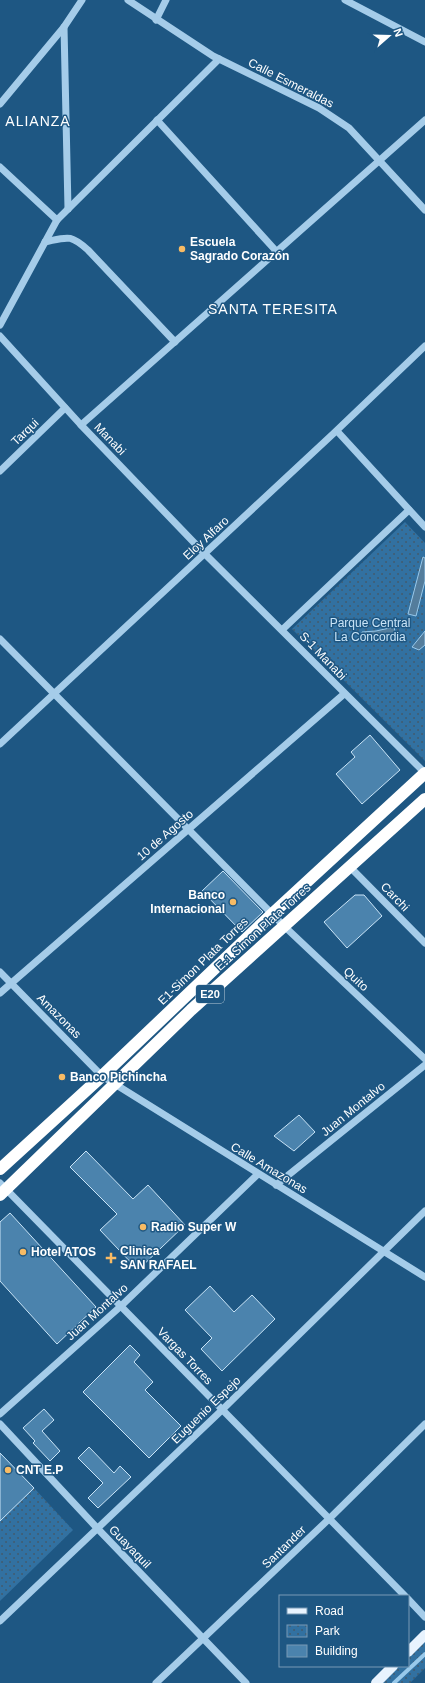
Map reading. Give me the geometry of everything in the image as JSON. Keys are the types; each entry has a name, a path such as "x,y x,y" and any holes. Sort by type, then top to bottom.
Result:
{"highway":[{"name":"E1-Simon Plata Torres","path":"0,1169 102,1076 272,914 425,773"},
{"name":"E-1 Simon Plata Torres","path":"2,1189 192,1010 425,799"}],"main road":[{"path":"409,1651 425,1635"},
{"path":"376,1683 392,1667"}],"street":[{"path":"0,104 64,27 82,0"},
{"name":"Calle Esmeraldas","path":"128,0 156,20 219,58 319,108 349,128 425,210"},
{"path":"156,20 166,0"},
{"path":"345,0 425,42"},
{"path":"64,27 68,209"},
{"path":"0,325 57,220 219,58"},
{"path":"157,120 277,252"},
{"path":"81,425 425,120"},
{"path":"0,167 57,220"},
{"path":"45,242 65,238 76,239 175,342"},
{"name":"Manabi","path":"0,336 65,408 205,554"},
{"name":"Eloy Alfaro","path":"0,744 337,431 425,346"},
{"name":"Tarqui","path":"0,471 65,408"},
{"path":"337,431 425,527"},
{"path":"283,629 409,510"},
{"name":"S-1 Manabi","path":"205,554 283,629 344,694 425,773"},
{"name":"Quito","path":"0,639 284,926 425,1059"},
{"name":"10 de Agosto","path":"0,994 344,694"},
{"name":"Carchi","path":"350,867 425,943"},
{"name":"Amazonas","path":"0,972 102,1076"},
{"name":"Juan Montalvo","path":"276,1185 425,1065"},
{"name":"Calle Amazonas","path":"102,1076 114,1085 425,1277"},
{"name":"Juan Montalvo","path":"0,1414 121,1306 258,1174"},
{"name":"Vargas Torres","path":"2,1189 121,1306 404,1595"},
{"name":"Euguenio Espejo","path":"0,1621 222,1410 425,1211"},
{"name":"Guayaquil","path":"0,1424 97,1528 246,1683"},
{"name":"Santander","path":"156,1683 330,1518 425,1424"},
{"path":"409,1600 425,1617"}],"green space":[{"name":"Parque Central La Concordia","path":"405,522 425,543 425,761 292,629"},
{"path":"34,1488 73,1530 0,1601 0,1521"},
{"path":"425,1635 425,1668 410,1683 376,1683 393,1667 409,1667 409,1651"}],"shaded area":[{"path":"423,557 425,558 425,581 416,616 408,614"},
{"path":"394,627 396,636 377,641 362,641 362,632"},
{"path":"425,631 425,645 419,650 412,647"}],"building":[{"path":"370,735 400,770 362,804 336,774 355,757 351,752"},
{"name":"Banco Internacional","path":"223,871 263,912 242,932 202,891"},
{"path":"355,895 364,895 382,916 347,948 324,922"},
{"path":"299,1115 315,1132 294,1151 274,1136"},
{"name":"Radio Super W","path":"86,1151 133,1199 148,1185 185,1225 138,1270 100,1230 117,1214 70,1167"},
{"name":"Hotel ATOS","path":"10,1213 96,1307 57,1344 0,1281 0,1222"},
{"path":"210,1286 234,1312 252,1295 275,1319 222,1371 201,1349 212,1338 185,1310"},
{"path":"130,1345 140,1355 134,1362 153,1382 145,1390 181,1426 149,1458 83,1392"},
{"path":"44,1409 54,1420 42,1431 60,1451 50,1461 33,1443 35,1441 23,1428"},
{"path":"89,1447 114,1473 120,1466 131,1477 98,1508 88,1498 103,1483 78,1458"},
{"name":"CNT E.P","path":"0,1453 34,1488 0,1521"}],"waterway":[{"path":"394,1683 425,1654"}],"place":[{"name":"Escuela Sagrado Corazón","path":"182,249"},
{"name":"Banco Internacional","path":"233,902"},
{"name":"Banco Pichincha","path":"62,1077"},
{"name":"Radio Super W","path":"143,1227"},
{"name":"Hotel ATOS","path":"23,1252"},
{"name":"Clinica SAN RAFAEL","path":"111,1258"},
{"name":"CNT E.P","path":"8,1470"}],"district":[{"name":"ALIANZA","path":"38,121"},
{"name":"SANTA TERESITA","path":"273,309"}]}
